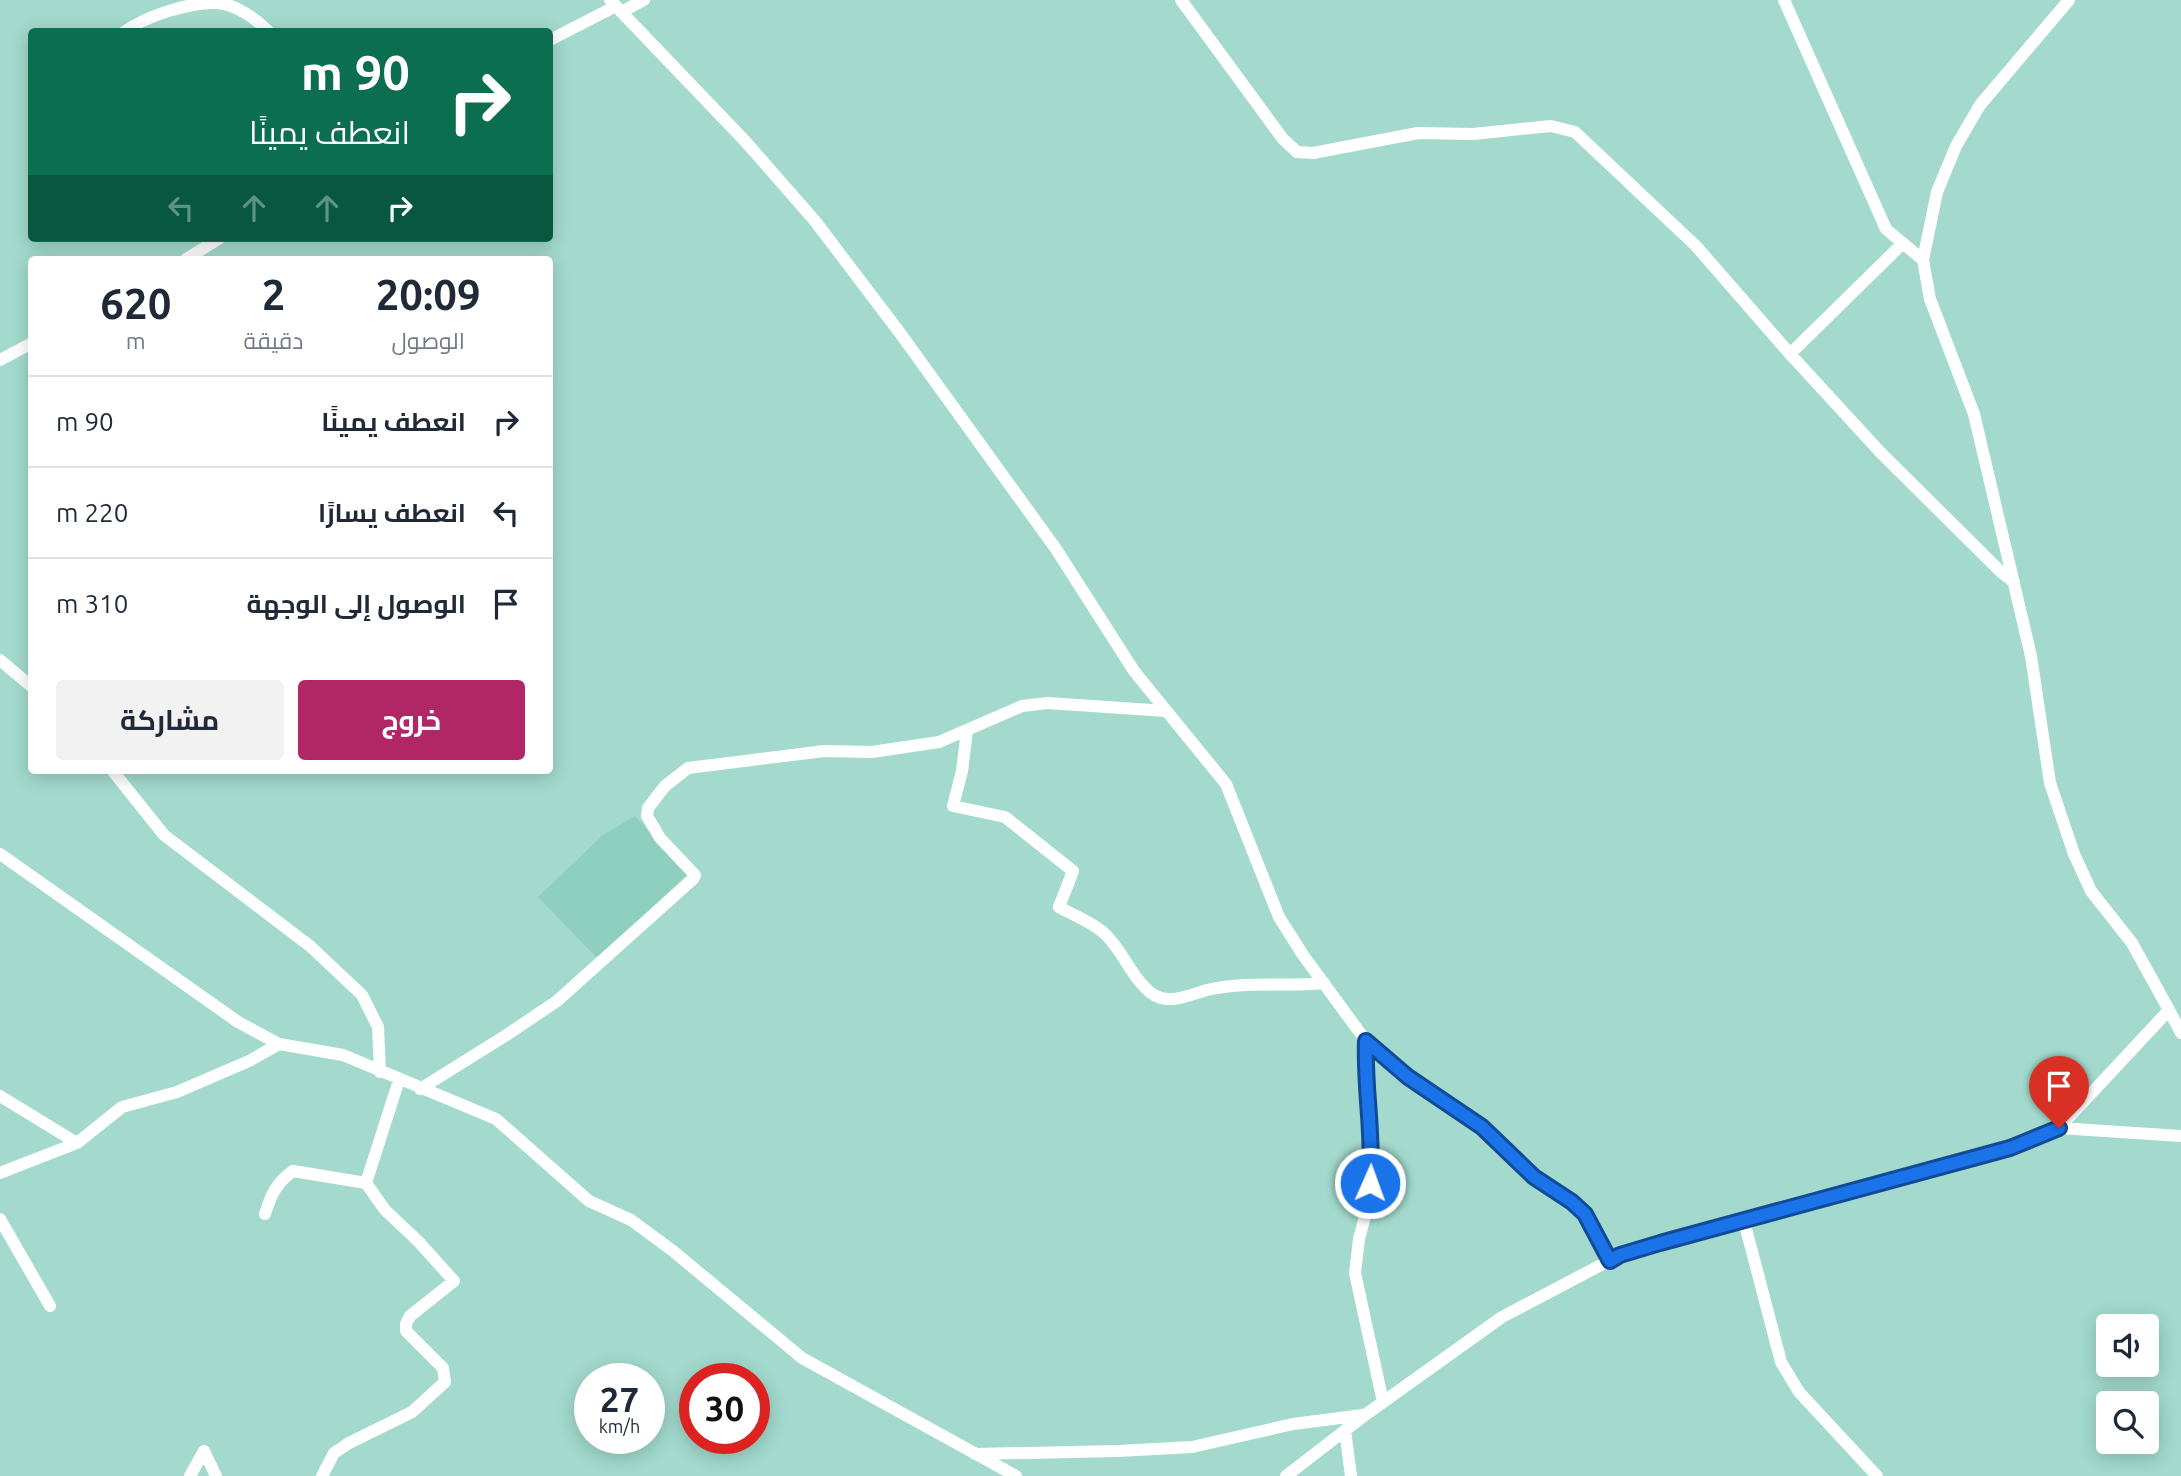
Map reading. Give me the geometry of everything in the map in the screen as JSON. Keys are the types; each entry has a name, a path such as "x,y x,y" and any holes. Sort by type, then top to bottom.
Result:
{"street":[{"path":"553,38 616,6 644,0"},
{"path":"1181,0 1283,139 1297,152 1313,153 1418,133 1473,134 1551,127 1575,132 1696,246 1881,453 2014,582"},
{"path":"1784,0 1886,229 1923,260"},
{"path":"2069,0 1980,105 1956,146 1937,192 1923,260 1930,299 1974,414 2031,656 2050,783 2074,855 2091,891 2132,943 2181,1033"},
{"path":"130,28 141,20 195,5 219,3 251,16 264,28"},
{"path":"616,6 745,141 815,221 900,333 1056,549 1134,671 1226,784 1279,916 1303,955 1366,1041 1408,1077 1482,1127 1534,1177 1572,1202 1585,1214 1610,1261"},
{"path":"191,256 214,242"},
{"path":"1790,354 1903,243"},
{"path":"0,360 28,345"},
{"path":"0,660 28,684"},
{"path":"420,1089 557,1001 693,879 695,875 660,838 647,816 648,808 665,786 688,768 824,751 884,750 939,742 1022,706 1090,705 1166,711"},
{"path":"967,731 962,771 953,806 1005,817 1073,871 1059,907 1105,934 1142,985 1154,995 1175,1000 1209,989 1233,986 1324,983"},
{"path":"115,774 164,835 310,946 362,995 379,1027 380,1072"},
{"path":"0,855 238,1022 279,1044 343,1055 496,1119 589,1201 631,1220 673,1251 802,1358 1016,1476"},
{"path":"1286,1476 1365,1415 1502,1317 1610,1261 1650,1246 2010,1148 2059,1128 2169,1010"},
{"path":"1366,1041 1365,1071 1372,1161 1355,1273 1383,1402"},
{"path":"0,1173 77,1143 122,1107 177,1092 248,1061 279,1044"},
{"path":"366,1183 399,1080"},
{"path":"0,1096 77,1143"},
{"path":"2059,1128 2181,1136"},
{"path":"265,1214 274,1189 293,1171 366,1183 385,1210 454,1281 410,1316 406,1324 406,1331 443,1368 445,1382 412,1412 334,1453 322,1476"},
{"path":"0,1219 50,1306"},
{"path":"1744,1221 1781,1362 1799,1392 1877,1476"},
{"path":"975,1454 1192,1447 1293,1424 1365,1415"},
{"path":"1345,1430 1350,1476"},
{"path":"190,1476 204,1451 216,1476"}],"shaded area":[{"path":"635,816 688,873 598,959 538,897 603,835"}],"route":[{"path":"1370,1183 1372,1161 1365,1071 1366,1041 1432,1095 1482,1127 1534,1177 1572,1202 1585,1214 1610,1261 1620,1255 1660,1243 2010,1148 2059,1128"}]}
